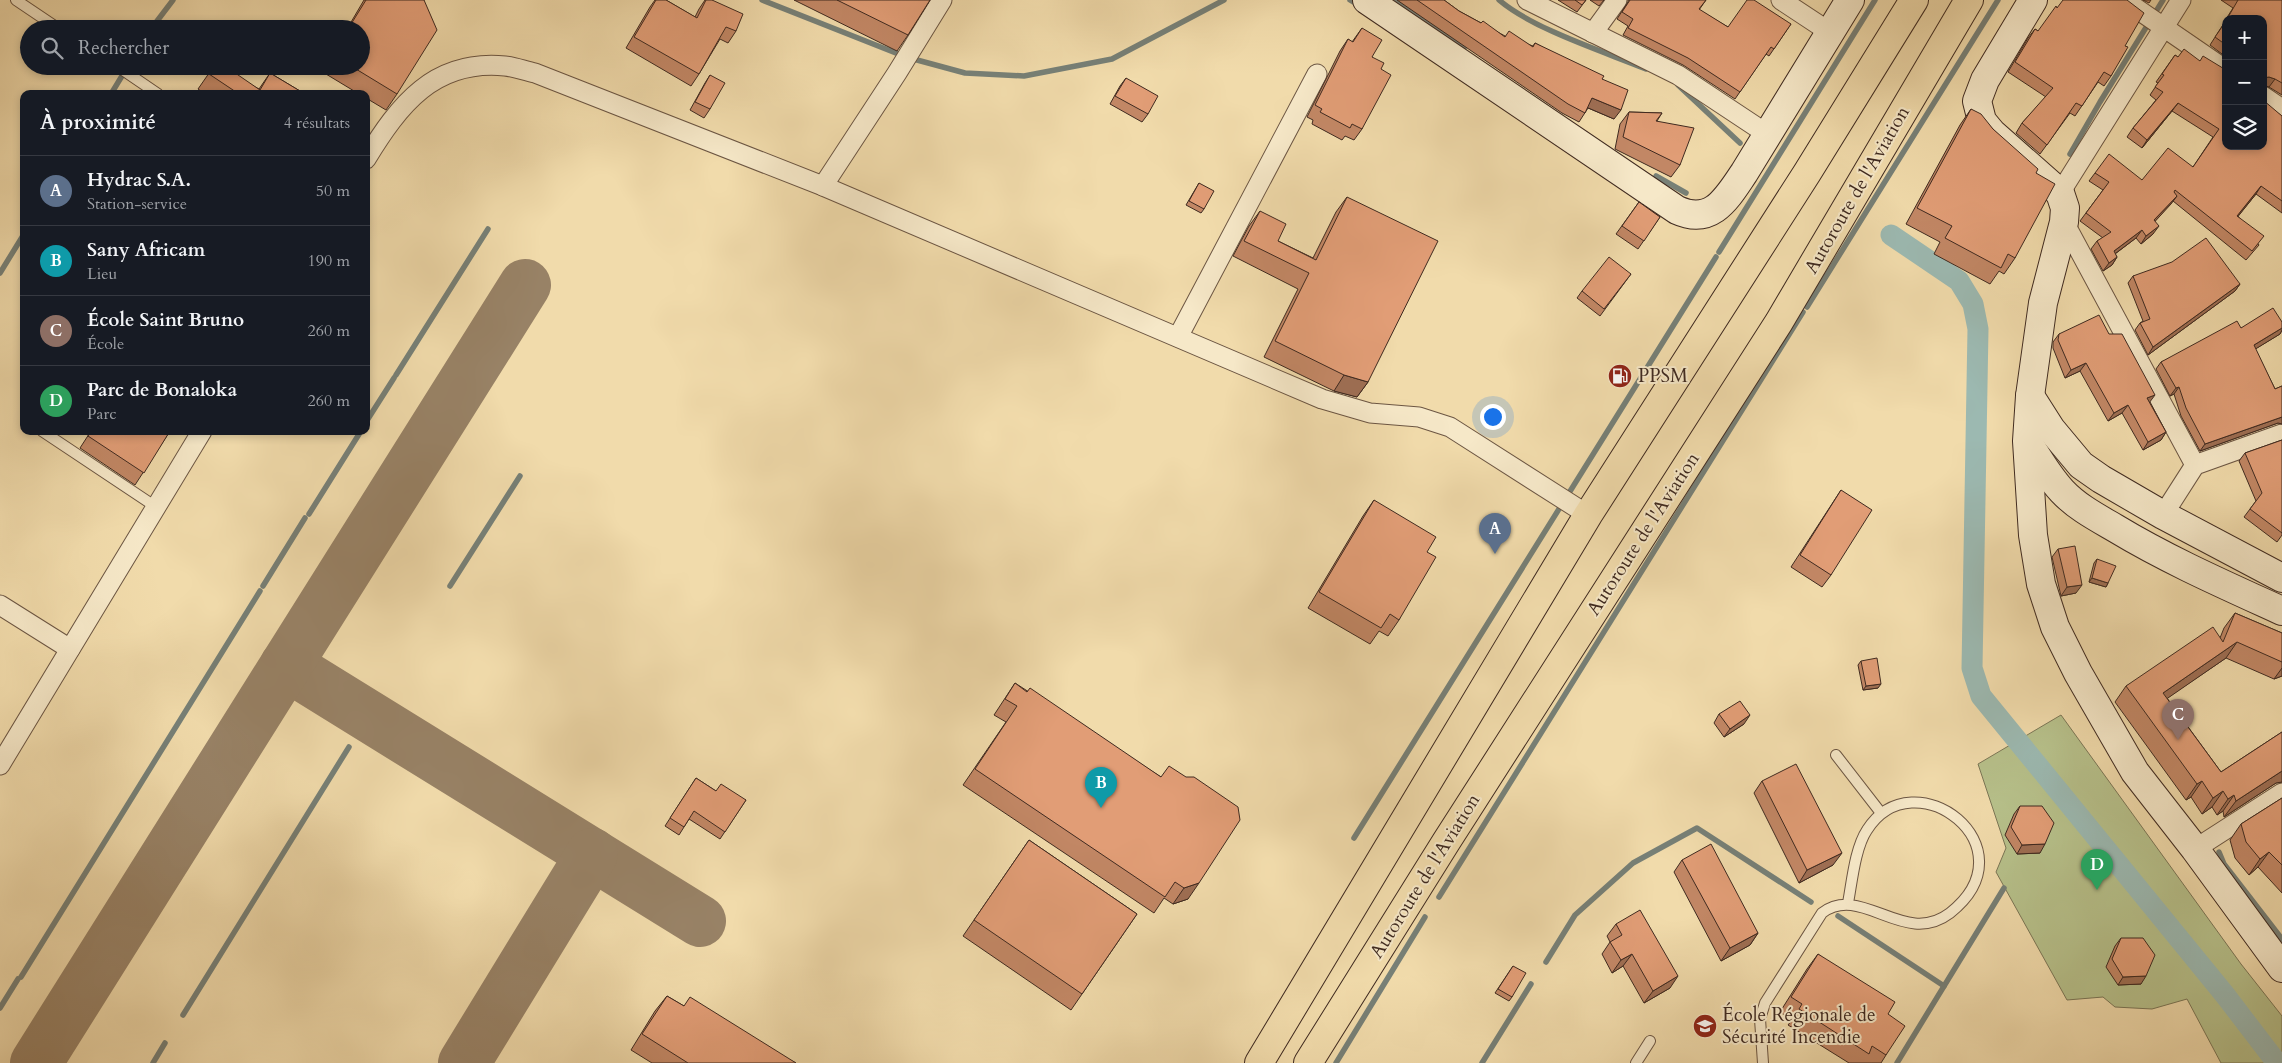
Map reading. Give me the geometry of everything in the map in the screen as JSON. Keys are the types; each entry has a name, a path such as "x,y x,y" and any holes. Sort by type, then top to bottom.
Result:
{"highway":[{"path":"1259,1063 1588,515 1807,174 1914,0"},
{"name":"Autoroute de l'Aviation","path":"1308,1063 1446,842 1779,322 1969,0"}],"main road":[{"path":"1367,0 1686,214 1700,215 1713,211 1726,199 1744,173 1850,0"},
{"path":"2033,0 1985,80 1977,101 1982,121 1992,133 2060,193 2065,208 2064,222 2043,303 2030,396 2027,441 2033,535 2041,584 2055,627 2078,673 2135,772 2195,849 2282,968"},
{"path":"2030,396 2051,429 2081,465 2162,515 2282,578"},
{"path":"2027,441 2047,473 2062,491 2081,508 2178,562 2282,611"}],"street":[{"path":"823,186 942,0"},
{"path":"1527,0 1678,75 1767,134"},
{"path":"1593,33 1617,0"},
{"path":"1780,0 1831,33"},
{"path":"2124,0 2222,67"},
{"path":"2060,193 2181,0"},
{"path":"370,153 389,122 418,91 448,74 480,66 506,66 535,73 823,186 1322,399 1370,413 1419,417 1450,427 1588,515"},
{"path":"1178,337 1317,74"},
{"path":"2267,99 2282,109"},
{"path":"2064,222 2195,465"},
{"path":"2162,515 2195,465 2282,434"},
{"path":"0,765 200,435"},
{"path":"0,605 70,649"},
{"path":"2195,849 2282,793"}],"lane":[{"path":"16,0 46,20"},
{"path":"130,75 152,90"},
{"path":"48,435 156,507"},
{"path":"1836,755 1881,813"},
{"path":"1763,1063 1760,1019 1765,1003 1822,913 1832,905 1848,903 1894,920 1914,923 1932,921 1948,914 1963,901 1974,886 1978,870 1977,849 1970,831 1958,817 1939,807 1916,802 1898,806 1881,813 1866,831 1858,854 1848,903"},
{"path":"1636,1063 1650,1041"}],"green space":[{"path":"2061,715 2241,964 2282,1016 2282,1063 2221,1063 2187,999 2152,1009 2115,1007 2103,997 2067,1000 1996,872 2006,848 1978,764"}],"building":[{"path":"366,0 424,0 437,30 397,94 366,75 370,75 370,20 354,20"},
{"path":"656,0 666,0 697,18 706,0 712,0 743,14 736,31 726,27 699,74 634,37"},
{"path":"837,0 930,0 908,35"},
{"path":"1417,0 1444,0 1481,23 1483,21 1505,37 1509,31 1533,47 1535,43 1604,76 1602,79 1628,90 1621,110 1592,98 1585,113 1568,104"},
{"path":"1575,0 1586,0 1582,5"},
{"path":"1630,0 1706,0 1699,9 1728,27 1747,0 1754,0 1791,24 1774,49 1771,47 1740,92 1688,58 1628,28 1633,19 1622,12"},
{"path":"2063,0 2127,0 2144,13 2125,46 2128,47 2111,76 2104,72 2082,106 2076,103 2047,145 2022,123 2053,88 2015,62 2035,29 2038,31 2056,6 2057,8"},
{"path":"2238,0 2282,0 2282,83 2267,77 2267,15 2229,15"},
{"path":"2222,27 2222,42 2215,37"},
{"path":"1362,28 1382,40 1372,57 1384,63 1381,69 1391,75 1362,129 1352,124 1350,128 1320,112 1322,109 1315,105 1348,39 1353,42"},
{"path":"2184,49 2200,61 2203,56 2222,68 2222,150 2267,150 2267,103 2282,116 2282,201 2261,186 2237,216 2264,236 2252,251 2175,190 2174,192 2177,196 2154,220 2159,226 2146,236 2142,230 2114,251 2117,257 2109,263 2097,241 2111,232 2086,213 2109,182 2095,173 2109,154 2142,180 2168,148 2193,167 2219,129 2178,103 2147,140 2133,128 2163,92 2155,87 2175,55 2178,57"},
{"path":"210,75 238,75 260,90 233,90"},
{"path":"269,75 273,75 298,90 260,90"},
{"path":"710,75 725,83 710,109 695,102"},
{"path":"1126,78 1158,96 1148,114 1115,96"},
{"path":"1971,109 1981,114 1993,129 2038,169 2036,173 2055,184 2015,258 2008,254 2001,268 1945,238 1952,226 1917,208"},
{"path":"1629,112 1662,113 1656,121 1694,128 1680,165 1623,137"},
{"path":"1199,183 1214,191 1204,209 1189,201"},
{"path":"1347,197 1438,241 1368,382 1344,375 1275,341 1309,273 1244,241 1260,211 1286,224 1278,241 1316,260"},
{"path":"1639,202 1660,217 1644,241 1622,226"},
{"path":"2206,238 2240,284 2153,347 2140,323 2150,319 2133,276 2172,262"},
{"path":"1609,257 1631,274 1604,309 1582,291"},
{"path":"2273,308 2282,322 2282,328 2254,345 2275,389 2282,386 2282,417 2205,444 2186,408 2179,387 2176,388 2161,362 2237,321 2241,328"},
{"path":"2099,315 2109,334 2122,334 2155,395 2147,398 2166,432 2148,442 2128,405 2114,413 2086,363 2071,370 2058,340 2059,334"},
{"path":"89,435 168,435 144,473"},
{"path":"2282,440 2282,533 2250,509 2262,493 2245,453"},
{"path":"1841,490 1872,510 1831,575 1800,555"},
{"path":"1374,500 1436,537 1427,552 1436,557 1399,620 1390,614 1381,628 1319,592"},
{"path":"2075,546 2082,585 2067,587 2058,549"},
{"path":"2097,559 2116,566 2108,583 2092,578"},
{"path":"2235,613 2282,633 2282,662 2237,642 2163,693 2221,772 2282,732 2282,771 2236,801 2234,795 2228,799 2223,791 2213,798 2202,781 2197,784 2126,686 2213,627 2223,642"},
{"path":"1877,658 1881,684 1866,686 1861,661"},
{"path":"1015,683 1027,692 1030,688 1161,777 1169,766 1186,777 1194,777 1238,807 1240,820 1199,883 1184,888 1175,882 1165,897 975,769 1017,706 1005,699"},
{"path":"1740,701 1750,715 1730,729 1719,714"},
{"path":"1796,764 1842,853 1807,870 1762,781"},
{"path":"696,778 716,791 721,784 746,800 725,832 694,811 684,827 670,818"},
{"path":"2282,798 2282,865 2269,852 2260,859 2246,842 2241,824"},
{"path":"2020,806 2042,806 2054,823 2045,844 2022,845 2011,827"},
{"path":"1029,840 1137,914 1082,994 974,920"},
{"path":"1711,844 1758,933 1730,948 1682,860"},
{"path":"1640,910 1678,976 1653,991 1632,954 1621,960 1610,942 1622,935 1616,924"},
{"path":"2121,938 2143,938 2155,955 2146,976 2123,977 2112,959"},
{"path":"1818,954 1895,1002 1888,1014 1905,1026 1886,1055 1872,1046 1869,1054 1799,1009 1802,1004 1791,997"},
{"path":"1513,966 1526,973 1512,997 1498,989"},
{"path":"667,996 684,1006 690,997 796,1063 688,1063 642,1034"}],"waterway":[{"path":"158,20 173,0"},
{"path":"762,0 906,57 965,73 1024,76 1112,59 1224,0"},
{"path":"1350,0 1360,6"},
{"path":"1393,0 1464,48"},
{"path":"1499,0 1513,11 1549,30 1646,69"},
{"path":"1719,252 1875,0"},
{"path":"1807,307 1998,0"},
{"path":"2070,154 2163,0"},
{"path":"113,90 123,75"},
{"path":"1678,85 1740,143"},
{"path":"1656,176 1686,193"},
{"path":"396,375 488,229"},
{"path":"1891,235 1959,281 1973,304 1978,329 1972,668 1981,696 2225,995 2277,1063"},
{"path":"0,273 20,240"},
{"path":"1354,838 1716,257"},
{"path":"1439,897 1803,312"},
{"path":"370,416 394,378"},
{"path":"309,514 358,435"},
{"path":"450,586 520,476"},
{"path":"263,586 305,518"},
{"path":"21,977 260,591"},
{"path":"183,1015 349,747"},
{"path":"1546,962 1575,915 1633,863 1697,828 1811,902"},
{"path":"2219,852 2224,864 2282,939"},
{"path":"1897,1063 2004,888"},
{"path":"1838,916 1944,986"},
{"path":"1336,1063 1425,917"},
{"path":"0,1008 18,979"},
{"path":"1482,1063 1531,984"},
{"path":"153,1063 165,1043"}],"taxiway":[{"path":"36,1063 525,285"},
{"path":"286,665 700,921"},
{"path":"464,1063 592,854"}],"place":[{"name":"PPSM","path":"1620,376"},
{"name":"Hydrac S.A.","path":"1495,554"},
{"name":"École Saint Bruno","path":"2178,740"},
{"name":"Sany Africam","path":"1101,808"},
{"name":"Parc de Bonaloka","path":"2097,890"},
{"name":"École Régionale de Sécurité Incendie","path":"1705,1026"}]}
